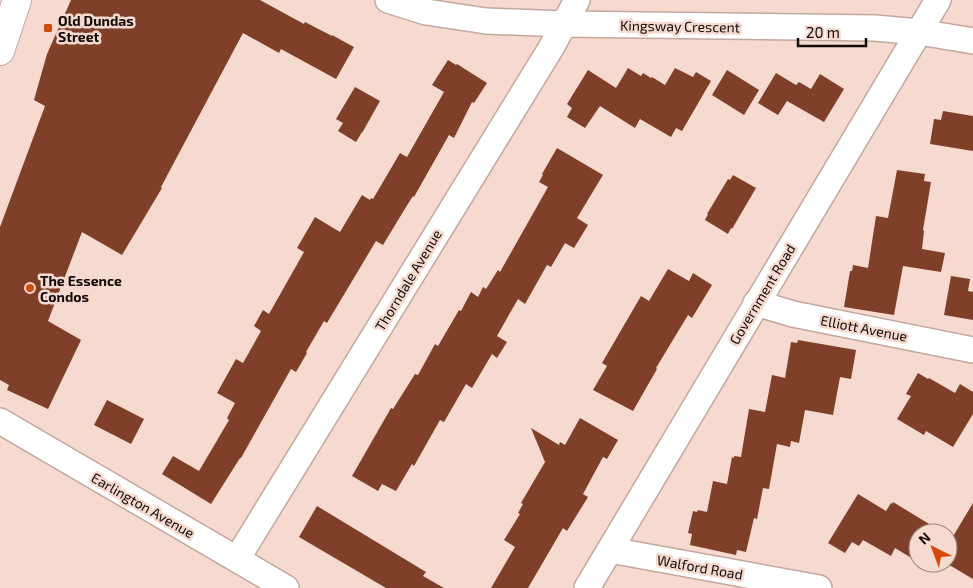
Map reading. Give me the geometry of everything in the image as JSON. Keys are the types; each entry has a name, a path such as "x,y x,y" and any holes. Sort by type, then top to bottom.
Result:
{"main road":[{"path":"0,51 17,0"}],"street":[{"name":"Kingsway Crescent","path":"388,0 426,12 486,21 564,24 875,28 919,32 973,41"},
{"name":"Thorndale Avenue","path":"237,560 530,82 577,0"},
{"name":"Government Road","path":"586,588 938,0"},
{"name":"Elliott Avenue","path":"756,303 793,314 973,350"},
{"name":"Earlington Avenue","path":"0,421 286,588"},
{"name":"Walford Road","path":"610,550 819,588"}],"building":[{"path":"71,0 260,0 304,24 305,22 354,47 336,79 281,49 279,53 243,33 162,188 122,255 82,232 48,321 81,340 48,409 7,390 9,385 0,380 0,227 45,106 34,100 47,54"},
{"path":"448,60 487,83 474,103 472,102 454,138 449,135 414,197 383,245 376,241 327,323 324,321 296,372 291,369 241,458 211,504 162,474 173,456 199,471 229,420 227,418 235,403 217,393 236,359 243,363 261,331 254,326 263,310 269,314 304,252 297,248 315,217 340,232 362,195 370,200 371,198 373,199 400,153 407,157 444,92 432,85"},
{"path":"628,68 641,76 643,73 652,77 665,85 675,68 693,77 696,72 711,81 682,131 676,128 671,137 640,119 635,128 600,106 585,128 567,117 572,108 567,104 588,70 616,88"},
{"path":"727,70 759,90 744,115 712,95"},
{"path":"776,73 796,85 799,82 811,89 820,74 844,89 824,122 787,101 778,115 758,103"},
{"path":"355,87 380,101 356,142 338,131 343,123 336,119"},
{"path":"943,111 973,116 973,151 930,144 934,119 941,120"},
{"path":"557,148 603,175 577,218 588,225 574,248 565,243 551,267 547,265 525,304 518,299 497,336 507,342 497,358 492,354 472,388 466,384 444,422 440,420 414,466 412,464 396,491 382,484 378,491 352,476 391,408 393,409 415,374 418,375 435,344 438,346 471,292 478,297 483,287 486,289 498,270 500,272 548,187 539,182"},
{"path":"897,170 925,174 924,181 931,182 923,230 922,249 945,253 941,272 903,266 894,315 844,307 850,271 852,271 853,265 868,268 876,216 888,218"},
{"path":"733,175 756,188 728,234 705,220 728,179 730,180"},
{"path":"668,269 689,281 693,273 712,285 692,318 688,315 633,411 593,390 607,366 602,363 641,296 649,301"},
{"path":"951,276 970,279 968,291 973,292 973,320 944,315"},
{"path":"798,340 856,350 851,379 840,377 833,415 805,410 799,443 791,441 790,447 777,444 769,489 763,488 757,519 754,518 746,552 737,550 736,555 690,545 692,534 688,533 693,511 707,512 713,481 727,484 732,457 741,457 749,409 765,412 772,375 785,378 791,342 797,343"},
{"path":"918,373 955,393 960,384 973,392 973,414 953,447 926,431 924,435 897,419 911,396 906,394"},
{"path":"107,400 144,419 131,444 94,425"},
{"path":"580,418 618,440 607,459 603,457 583,494 588,497 567,531 563,528 528,588 491,588 515,547 504,540 520,514 518,513 523,504 521,503 545,462 531,428 559,445 560,442 565,445"},
{"path":"858,494 886,511 893,502 928,523 908,523 908,556 895,548 891,556 863,540 859,546 852,542 845,553 828,543"},
{"path":"973,503 973,579 958,570 958,528"},
{"path":"317,506 426,572 423,576 444,588 386,588 299,537"}],"place":[{"name":"Old Dundas Street","path":"48,28"},
{"name":"The Essence Condos","path":"30,288"}]}
